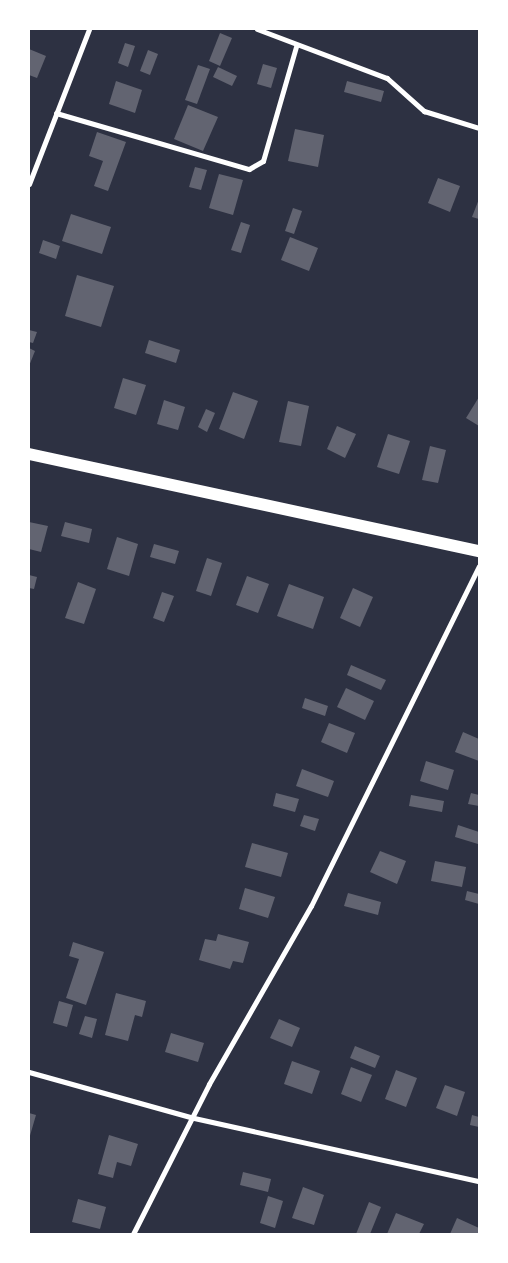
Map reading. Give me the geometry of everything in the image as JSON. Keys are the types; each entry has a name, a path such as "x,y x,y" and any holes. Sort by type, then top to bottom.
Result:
{"main road":[{"path":"29,454 479,551"}],"street":[{"path":"29,184 89,29"},
{"path":"257,29 296,47 387,78 424,111 479,128"},
{"path":"56,113 249,169 264,161 296,47"},
{"path":"133,1234 310,906 479,566"},
{"path":"29,1072 194,1118 479,1181"}],"building":[{"path":"220,33 232,38 220,66 209,61"},
{"path":"125,43 135,46 128,67 118,63"},
{"path":"29,49 46,56 37,78 29,75"},
{"path":"148,50 158,54 150,75 140,71"},
{"path":"263,64 277,68 271,88 257,84"},
{"path":"198,65 210,69 197,104 185,100"},
{"path":"218,67 237,76 232,86 213,77"},
{"path":"116,81 142,90 135,113 109,104"},
{"path":"347,81 384,91 381,102 344,92"},
{"path":"188,105 218,117 203,151 174,139"},
{"path":"295,129 324,135 318,167 288,161"},
{"path":"97,132 126,142 108,191 94,186 103,161 89,156"},
{"path":"195,167 207,170 201,190 189,187"},
{"path":"219,174 243,180 233,215 209,208"},
{"path":"438,178 460,186 450,212 428,203"},
{"path":"479,199 479,219 472,217"},
{"path":"293,208 302,211 294,234 285,231"},
{"path":"71,214 111,227 102,254 62,241"},
{"path":"241,222 250,225 241,253 231,250"},
{"path":"290,237 318,248 309,271 281,260"},
{"path":"43,240 60,246 56,259 39,253"},
{"path":"77,275 114,286 101,327 65,316"},
{"path":"29,330 37,332 33,343 29,342"},
{"path":"149,340 180,350 176,363 145,353"},
{"path":"29,348 35,351 29,366"},
{"path":"123,378 146,385 136,415 114,408"},
{"path":"233,392 258,401 244,439 219,429"},
{"path":"479,397 479,426 466,418"},
{"path":"164,400 185,407 178,430 157,424"},
{"path":"288,401 309,406 301,446 279,442"},
{"path":"206,409 215,413 207,432 198,427"},
{"path":"337,426 356,434 345,458 327,449"},
{"path":"388,434 410,441 399,474 377,467"},
{"path":"430,446 446,450 438,483 422,480"},
{"path":"29,522 48,526 41,552 29,549"},
{"path":"65,522 92,529 89,543 61,536"},
{"path":"117,537 138,544 129,576 107,569"},
{"path":"154,544 179,551 175,564 150,557"},
{"path":"207,558 222,563 211,596 196,591"},
{"path":"29,575 37,577 34,589 29,588"},
{"path":"247,576 269,584 258,613 236,605"},
{"path":"78,582 96,589 84,624 65,618"},
{"path":"289,584 324,597 313,629 277,616"},
{"path":"353,588 373,597 360,627 340,618"},
{"path":"162,592 174,596 164,622 153,618"},
{"path":"351,665 386,680 381,690 347,675"},
{"path":"346,688 374,701 365,720 337,707"},
{"path":"305,698 328,706 325,716 302,708"},
{"path":"329,723 355,733 347,753 321,742"},
{"path":"463,732 479,739 479,761 455,752"},
{"path":"426,761 454,770 448,790 420,781"},
{"path":"302,769 334,781 328,797 296,786"},
{"path":"276,793 299,799 295,812 273,806"},
{"path":"471,793 479,795 479,806 468,804"},
{"path":"411,795 444,801 442,812 409,806"},
{"path":"304,815 319,819 315,831 300,826"},
{"path":"458,825 479,832 478,844 455,837"},
{"path":"252,843 288,853 281,877 245,867"},
{"path":"380,851 406,861 397,884 370,872"},
{"path":"435,861 466,867 462,887 431,881"},
{"path":"245,888 275,897 268,918 239,909"},
{"path":"467,891 479,894 479,904 465,900"},
{"path":"348,893 381,902 378,915 344,906"},
{"path":"218,934 249,942 243,963 233,961 230,969 199,960 205,939 216,941"},
{"path":"73,942 104,952 86,1005 66,998 79,959 69,956"},
{"path":"116,993 146,1001 142,1017 135,1015 128,1041 105,1035"},
{"path":"59,1001 73,1005 67,1027 53,1023"},
{"path":"85,1016 97,1019 92,1038 79,1034"},
{"path":"279,1019 300,1028 292,1047 270,1038"},
{"path":"171,1033 204,1043 198,1062 165,1052"},
{"path":"355,1046 380,1056 375,1068 350,1058"},
{"path":"292,1061 320,1071 312,1094 284,1084"},
{"path":"351,1067 372,1075 361,1102 341,1094"},
{"path":"396,1070 417,1078 406,1107 385,1099"},
{"path":"445,1085 465,1092 457,1116 436,1108"},
{"path":"29,1113 36,1115 29,1139"},
{"path":"472,1115 479,1117 479,1127 470,1125"},
{"path":"109,1135 138,1144 131,1166 117,1162 113,1178 98,1174"},
{"path":"243,1172 271,1179 268,1192 240,1185"},
{"path":"303,1187 324,1195 314,1225 292,1218"},
{"path":"268,1196 283,1201 275,1228 260,1223"},
{"path":"78,1199 106,1207 100,1229 72,1222"},
{"path":"369,1202 381,1207 370,1234 356,1234"},
{"path":"396,1213 424,1224 419,1234 387,1234"},
{"path":"457,1218 479,1228 479,1234 450,1234"}]}
